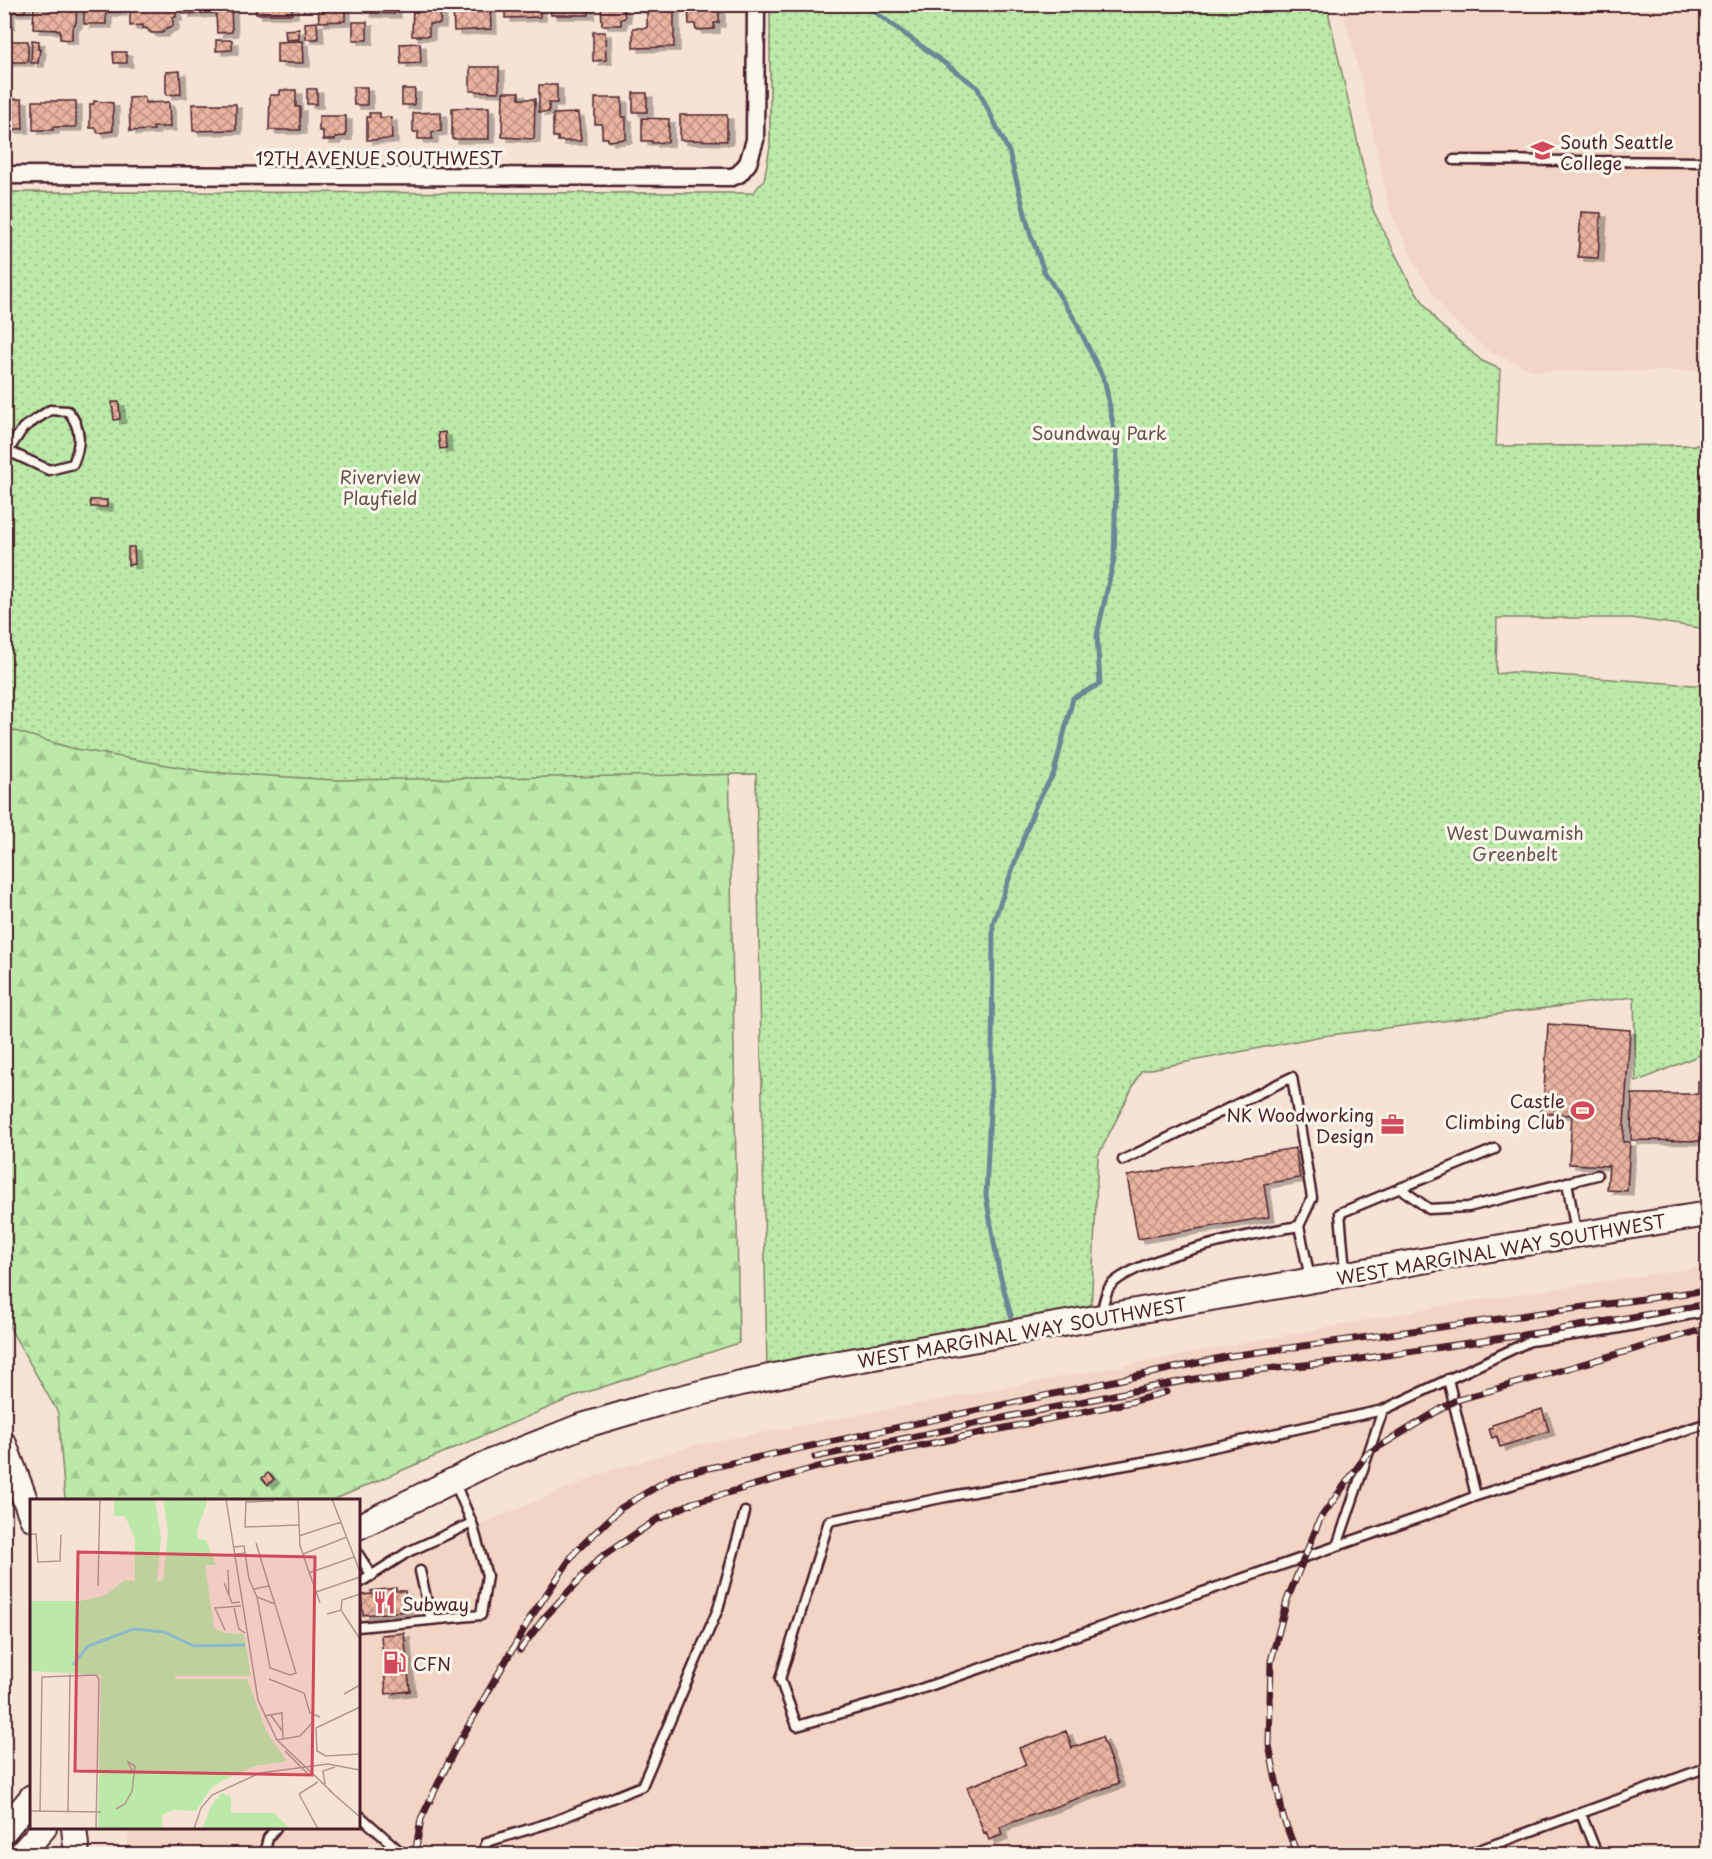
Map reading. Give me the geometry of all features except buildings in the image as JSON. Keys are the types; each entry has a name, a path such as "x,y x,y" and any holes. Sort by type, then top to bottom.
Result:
{"main road":[{"name":"WEST MARGINAL WAY SOUTHWEST","path":"360,1526 493,1461 579,1427 729,1386 828,1365 1311,1282 1345,1274 1707,1214"},
{"path":"4,1444 30,1513"},
{"path":"4,1831 30,1799"},
{"path":"21,1854 42,1829"},
{"path":"74,1829 77,1854"}],"street":[{"name":"12TH AVENUE SOUTHWEST","path":"4,175 720,178 740,174 748,163 755,140 756,4"}],"lane":[{"path":"1454,160 1707,162"},
{"path":"50,410 68,411 75,420 80,447 73,464 49,470 6,451 23,428 50,410"},
{"path":"1123,1160 1292,1077 1312,1198 1299,1226 1311,1282"},
{"path":"1345,1274 1340,1213 1495,1149"},
{"path":"1400,1188 1429,1209 1468,1207 1597,1175"},
{"path":"1567,1182 1576,1235"},
{"path":"1100,1318 1109,1286 1131,1272 1181,1253 1299,1226"},
{"path":"1707,1311 1609,1330 1530,1341 1383,1410 1155,1460 946,1497 829,1521 780,1679 797,1726 900,1696 1427,1515 1476,1496 1707,1422"},
{"path":"1448,1379 1476,1496"},
{"path":"1337,1546 1383,1410"},
{"path":"360,1627 482,1615 487,1576 472,1523 454,1480"},
{"path":"482,1854 487,1842 552,1822 642,1786 718,1609 745,1512"},
{"path":"360,1583 408,1552 472,1523"},
{"path":"360,1557 372,1575"},
{"path":"420,1571 431,1620"},
{"path":"1468,1854 1707,1767"},
{"path":"1581,1814 1597,1854"},
{"path":"360,1816 403,1854"},
{"path":"264,1854 268,1838 275,1829"}],"shaded area":[{"name":"South Seattle College","path":"1343,5 1707,5 1707,371 1536,371 1491,353 1448,316 1419,271 1390,211"},
{"path":"1707,1266 1707,1854 127,1854 129,1829 360,1829 360,1589 380,1575 460,1533 609,1471 697,1445 1453,1304"}],"green space":[{"path":"770,5 1329,5 1329,16 1373,210 1410,283 1437,322 1482,361 1500,369 1496,446 1707,445 1707,629 1631,618 1497,618 1496,674 1513,672 1707,686 1707,1052 1636,1082 1634,997 1322,1036 1141,1071 1098,1156 1091,1313 767,1370 756,774 335,780 206,772 71,748 5,728 4,192 753,193 764,180 770,147"},
{"path":"4,542 728,698 739,1343 578,1395 335,1499 65,1499 58,1413 11,1330 5,1313"}],"waterway":[{"path":"864,4 977,87 1009,152 1030,233 1044,271 1075,320 1105,382 1117,446 1114,559 1097,635 1100,684 1073,698 1054,773 1036,804 993,923 992,1066 986,1196 999,1271 1011,1316"}],"railway":[{"path":"415,1854 421,1819 454,1751 531,1617 575,1552 621,1508 676,1475 1230,1356 1708,1290"},
{"path":"815,1457 1228,1373 1353,1360 1550,1331 1708,1304"},
{"path":"1297,1854 1283,1817 1269,1745 1271,1661 1287,1600 1320,1519 1367,1454 1454,1401 1708,1328"},
{"path":"520,1650 544,1618 600,1558 656,1520 692,1503 818,1467 1135,1401 1166,1392"}],"place":[{"name":"South Seattle College","path":"1542,151"},
{"name":"Castle Climbing Club","path":"1583,1110"},
{"name":"NK Woodworking Design","path":"1392,1124"},
{"name":"Subway","path":"384,1603"},
{"name":"CFN","path":"395,1663"}],"park label":[{"name":"Soundway Park","path":"1099,432"},
{"name":"Riverview Playfield","path":"380,486"},
{"name":"West Duwamish Greenbelt","path":"1515,842"}]}
